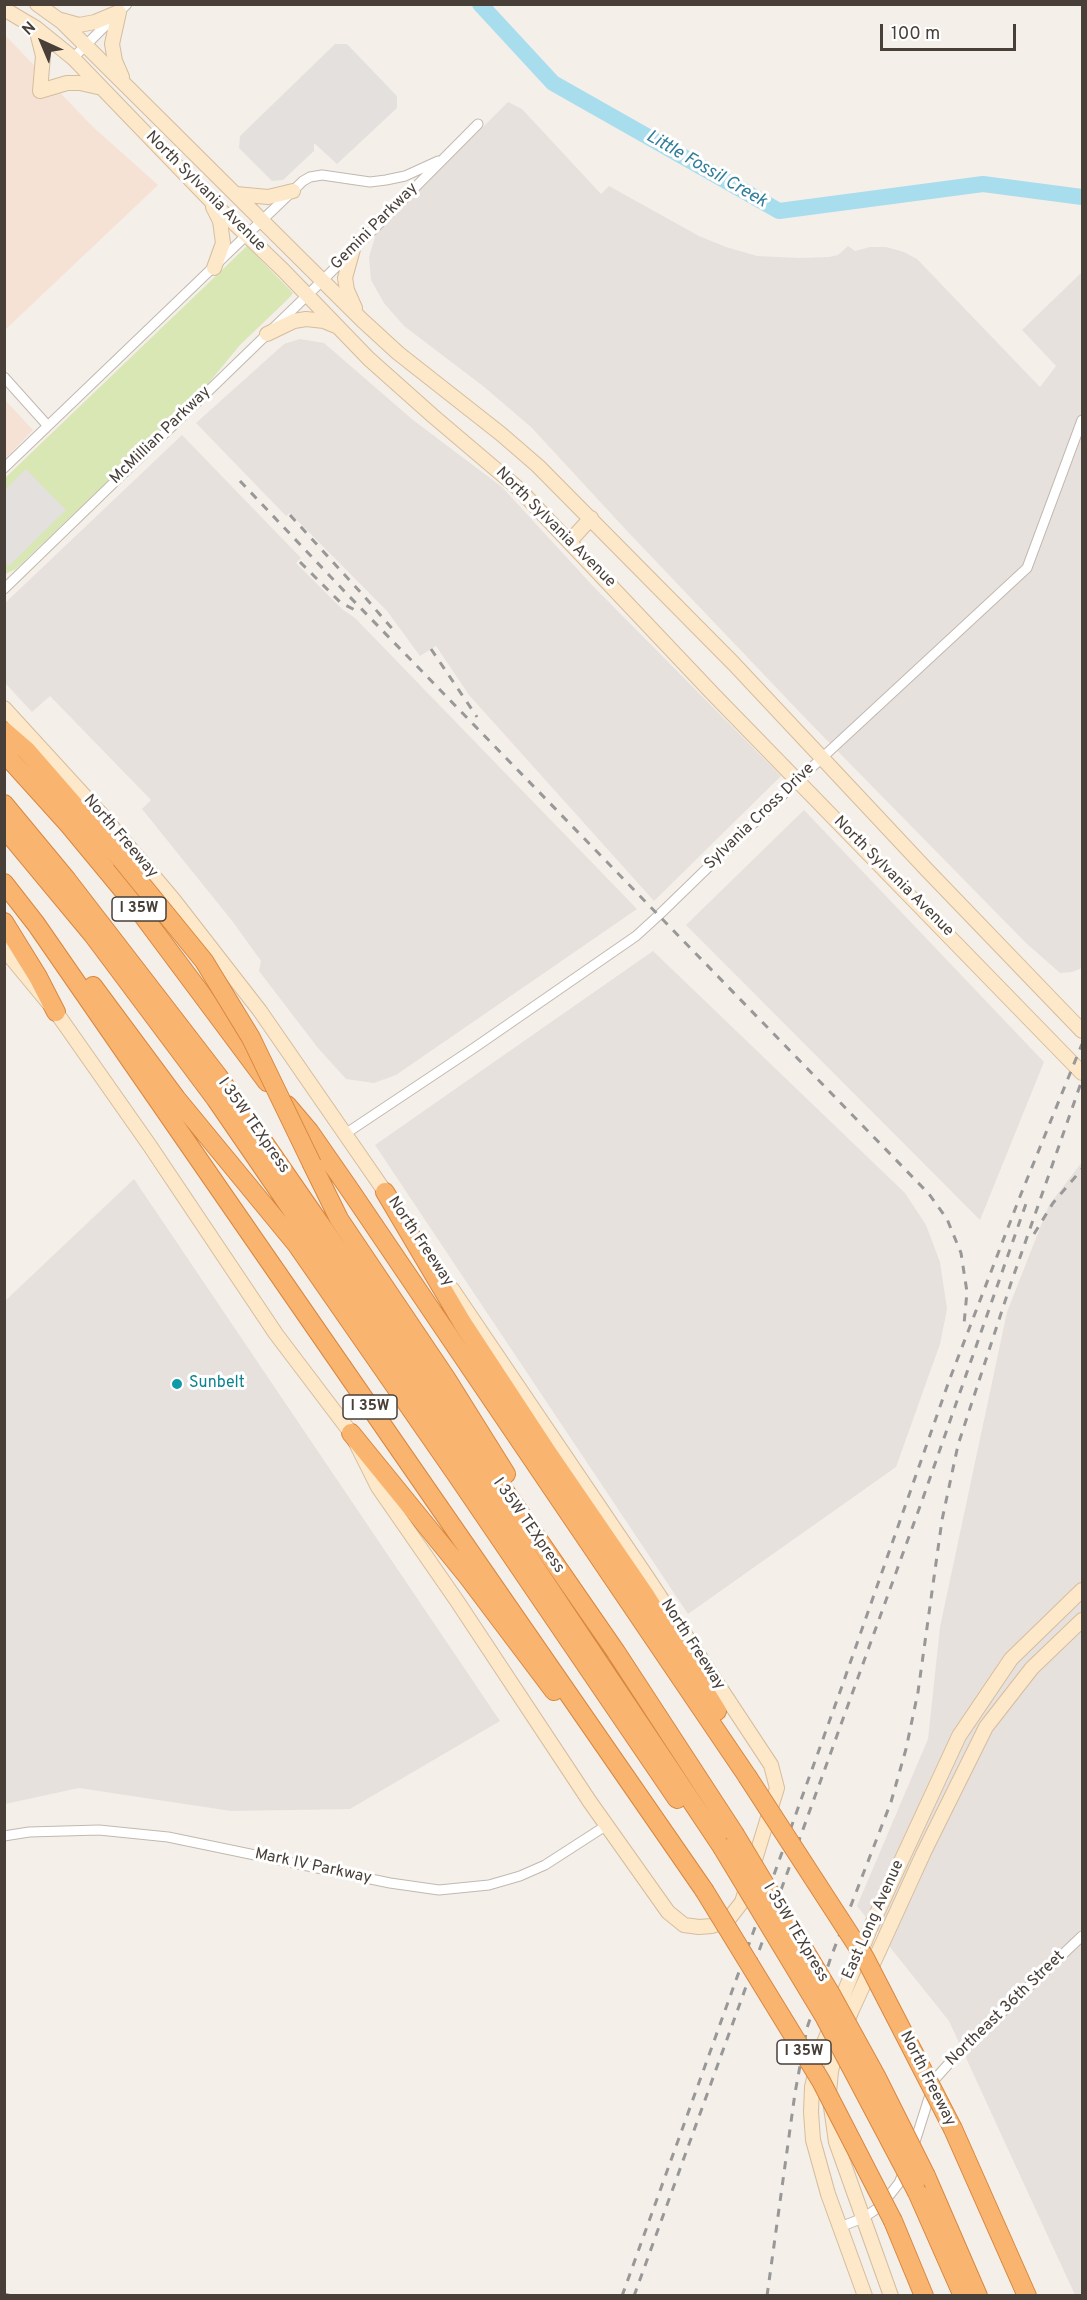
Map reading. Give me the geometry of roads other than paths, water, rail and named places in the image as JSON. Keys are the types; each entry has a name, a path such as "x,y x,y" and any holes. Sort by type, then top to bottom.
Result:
{"highway":[{"path":"4,731 26,750 122,859 181,930 210,970 251,1038 339,1219 446,1378 616,1652"},
{"name":"North Freeway","path":"4,753 69,825 132,901 261,1074 309,1131 749,1771 765,1790 772,1814 865,1958 953,2129 1027,2295"},
{"name":"I 35W TEXpress","path":"4,804 88,906 218,1076 616,1652 824,2016 917,2192 963,2295"},
{"name":"I 35W TEXpress","path":"4,828 93,935 216,1098 725,1845 832,1995 926,2176 978,2295"},
{"name":"I 35W","path":"4,883 36,924 704,1890 821,2081 893,2221 924,2295"},
{"path":"4,921 38,976 56,1012"},
{"path":"36,924 54,933 176,1098 297,1245 663,1780 725,1845"},
{"path":"386,1192 463,1324 546,1452 645,1594 749,1771"},
{"path":"351,1433 468,1576 579,1723 612,1757"}],"main road":[{"name":"North Sylvania Avenue","path":"37,4 86,45 362,320 398,353 516,447 591,518 726,656 1083,1031"},
{"path":"52,15 79,25 95,22 123,8"},
{"path":"123,8 112,44 115,61 127,86"},
{"name":"North Sylvania Avenue","path":"4,9 36,28 73,58 210,200 248,235 369,359 519,489 797,781 1083,1073"},
{"path":"36,28 44,56 44,73 40,91 67,83 80,83 102,88"},
{"path":"236,194 268,197 293,191"},
{"path":"210,200 220,221 223,243 213,268"},
{"path":"353,249 345,278 347,290 362,320"},
{"path":"267,334 294,321 306,319 324,321 340,328"},
{"path":"570,541 591,518"},
{"name":"North Freeway","path":"4,708 101,814 173,899 260,1011 386,1192 647,1577 771,1765 777,1788 742,1902 728,1920 712,1926 684,1925 668,1912 607,1825 458,1601 378,1487 351,1433 276,1335 150,1146 56,1012"},
{"path":"4,949 56,1012"},
{"name":"East Long Avenue","path":"865,2295 816,2155 811,2112 812,2087 817,2064 830,2023 872,1924 954,1744 988,1690 1011,1659 1083,1590"},
{"name":"East Long Avenue","path":"891,2295 838,2148 831,2115 829,2082 843,2031 924,1852 986,1726 1032,1668 1083,1620"},
{"path":"908,1845 924,1852"},
{"path":"872,1924 887,1933"}],"street":[{"path":"73,58 123,8"},
{"name":"Gemini Parkway","path":"307,296 478,124"},
{"name":"Gemini Parkway","path":"248,235 310,177 322,175 370,182 386,180 405,176 443,159"},
{"path":"4,468 248,235"},
{"name":"McMillian Parkway","path":"4,589 307,296"},
{"path":"4,377 48,426"},
{"name":"Sylvania Cross Drive","path":"345,1134 636,936 797,781 1027,568 1083,420"},
{"path":"4,579 16,578"},
{"name":"Mark IV Parkway","path":"4,1836 29,1832 99,1830 168,1838 390,1884 439,1890 461,1890 520,1876 545,1865 607,1825"},
{"name":"Northeast 36th Street","path":"840,2227 863,2218 881,2206 899,2183 908,2163 935,2079 952,2060 1083,1936"}],"waterway":[{"name":"Little Fossil Creek","path":"480,4 553,83 779,211 983,184 1082,197"}],"railway":[{"path":"240,481 929,1194 947,1219 961,1253 967,1292 964,1324"},
{"path":"290,515 396,633"},
{"path":"300,562 341,603 359,612"},
{"path":"431,649 477,717"},
{"path":"622,2296 841,1689 949,1381 1082,1044"},
{"path":"767,2296 795,2093 807,2028 831,1957 891,1802 906,1749 918,1692 942,1520 958,1445 1011,1283 1082,1080"},
{"path":"1034,1234 1053,1203 1082,1169"},
{"path":"634,2296 923,1498 1028,1198"},
{"path":"4,2294 12,2296"}],"place":[{"name":"Sunbelt","path":"177,1384"}]}
